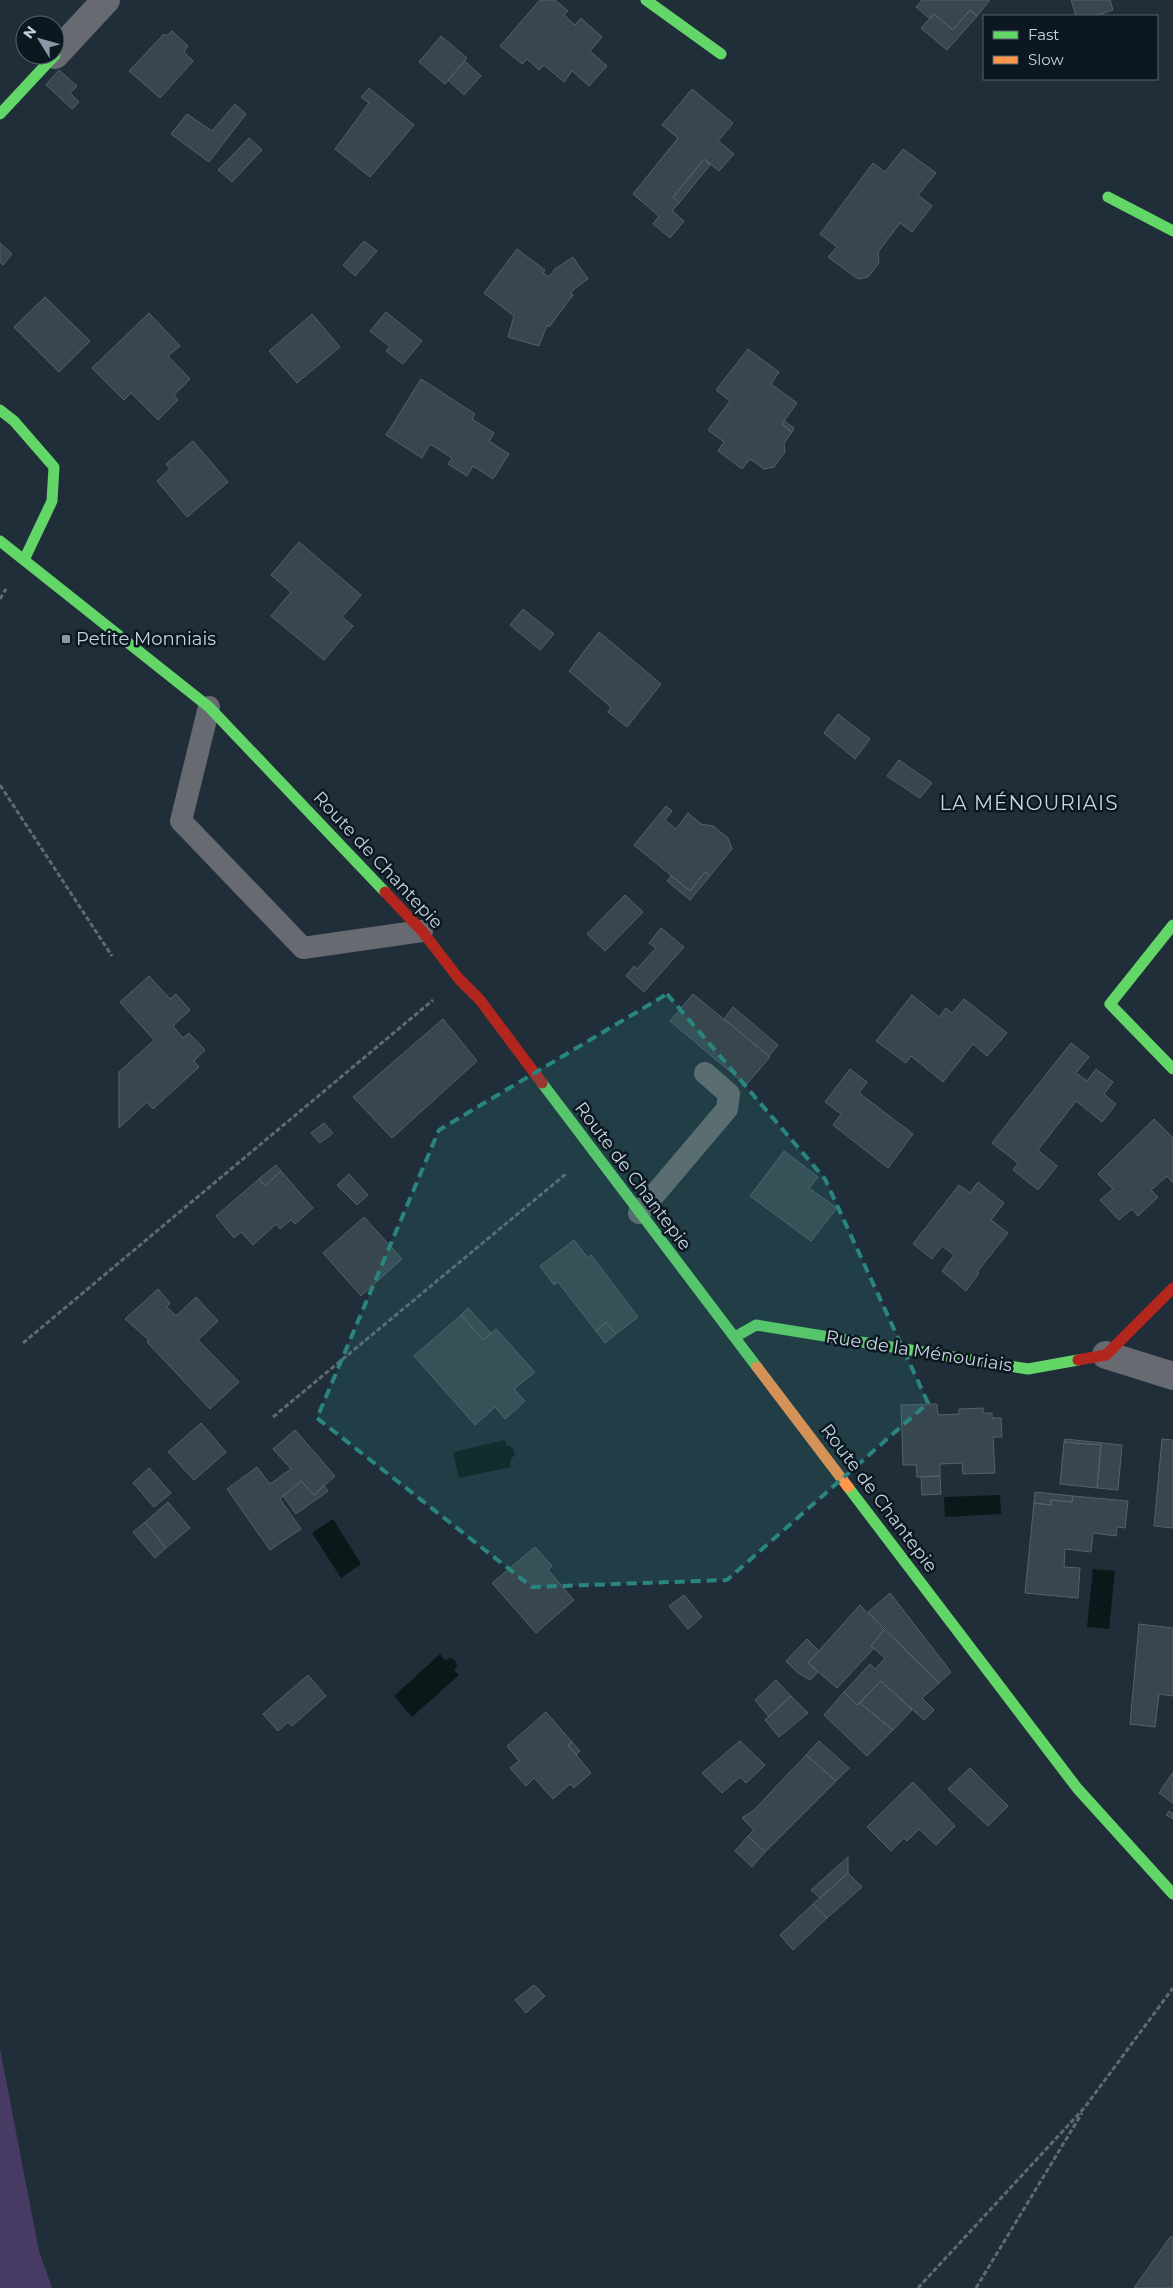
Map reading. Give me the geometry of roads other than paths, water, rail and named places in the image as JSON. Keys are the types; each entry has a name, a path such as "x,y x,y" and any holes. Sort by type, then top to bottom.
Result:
{"street":[{"path":"65,44 106,0"},
{"path":"646,0 722,54"},
{"path":"0,114 46,65"},
{"path":"1108,197 1173,231"},
{"path":"0,410 14,421 54,468 52,501 24,560"},
{"name":"Route de Chantepie","path":"0,541 209,707 422,932 459,979 480,1000 593,1152 1077,1788 1173,1894"},
{"path":"1173,925 1110,1004 1173,1069"},
{"path":"1106,1355 1173,1288"},
{"name":"Rue de la Ménouriais","path":"735,1337 756,1325 1028,1369 1106,1355 1173,1376"}],"lane":[{"path":"209,707 181,821 302,948 422,932"},
{"path":"639,1212 727,1109 729,1094 705,1073"}],"place":[{"name":"Petite Monniais","path":"66,639"}],"district":[{"name":"LA MÉNOURIAIS","path":"1029,803"}]}
